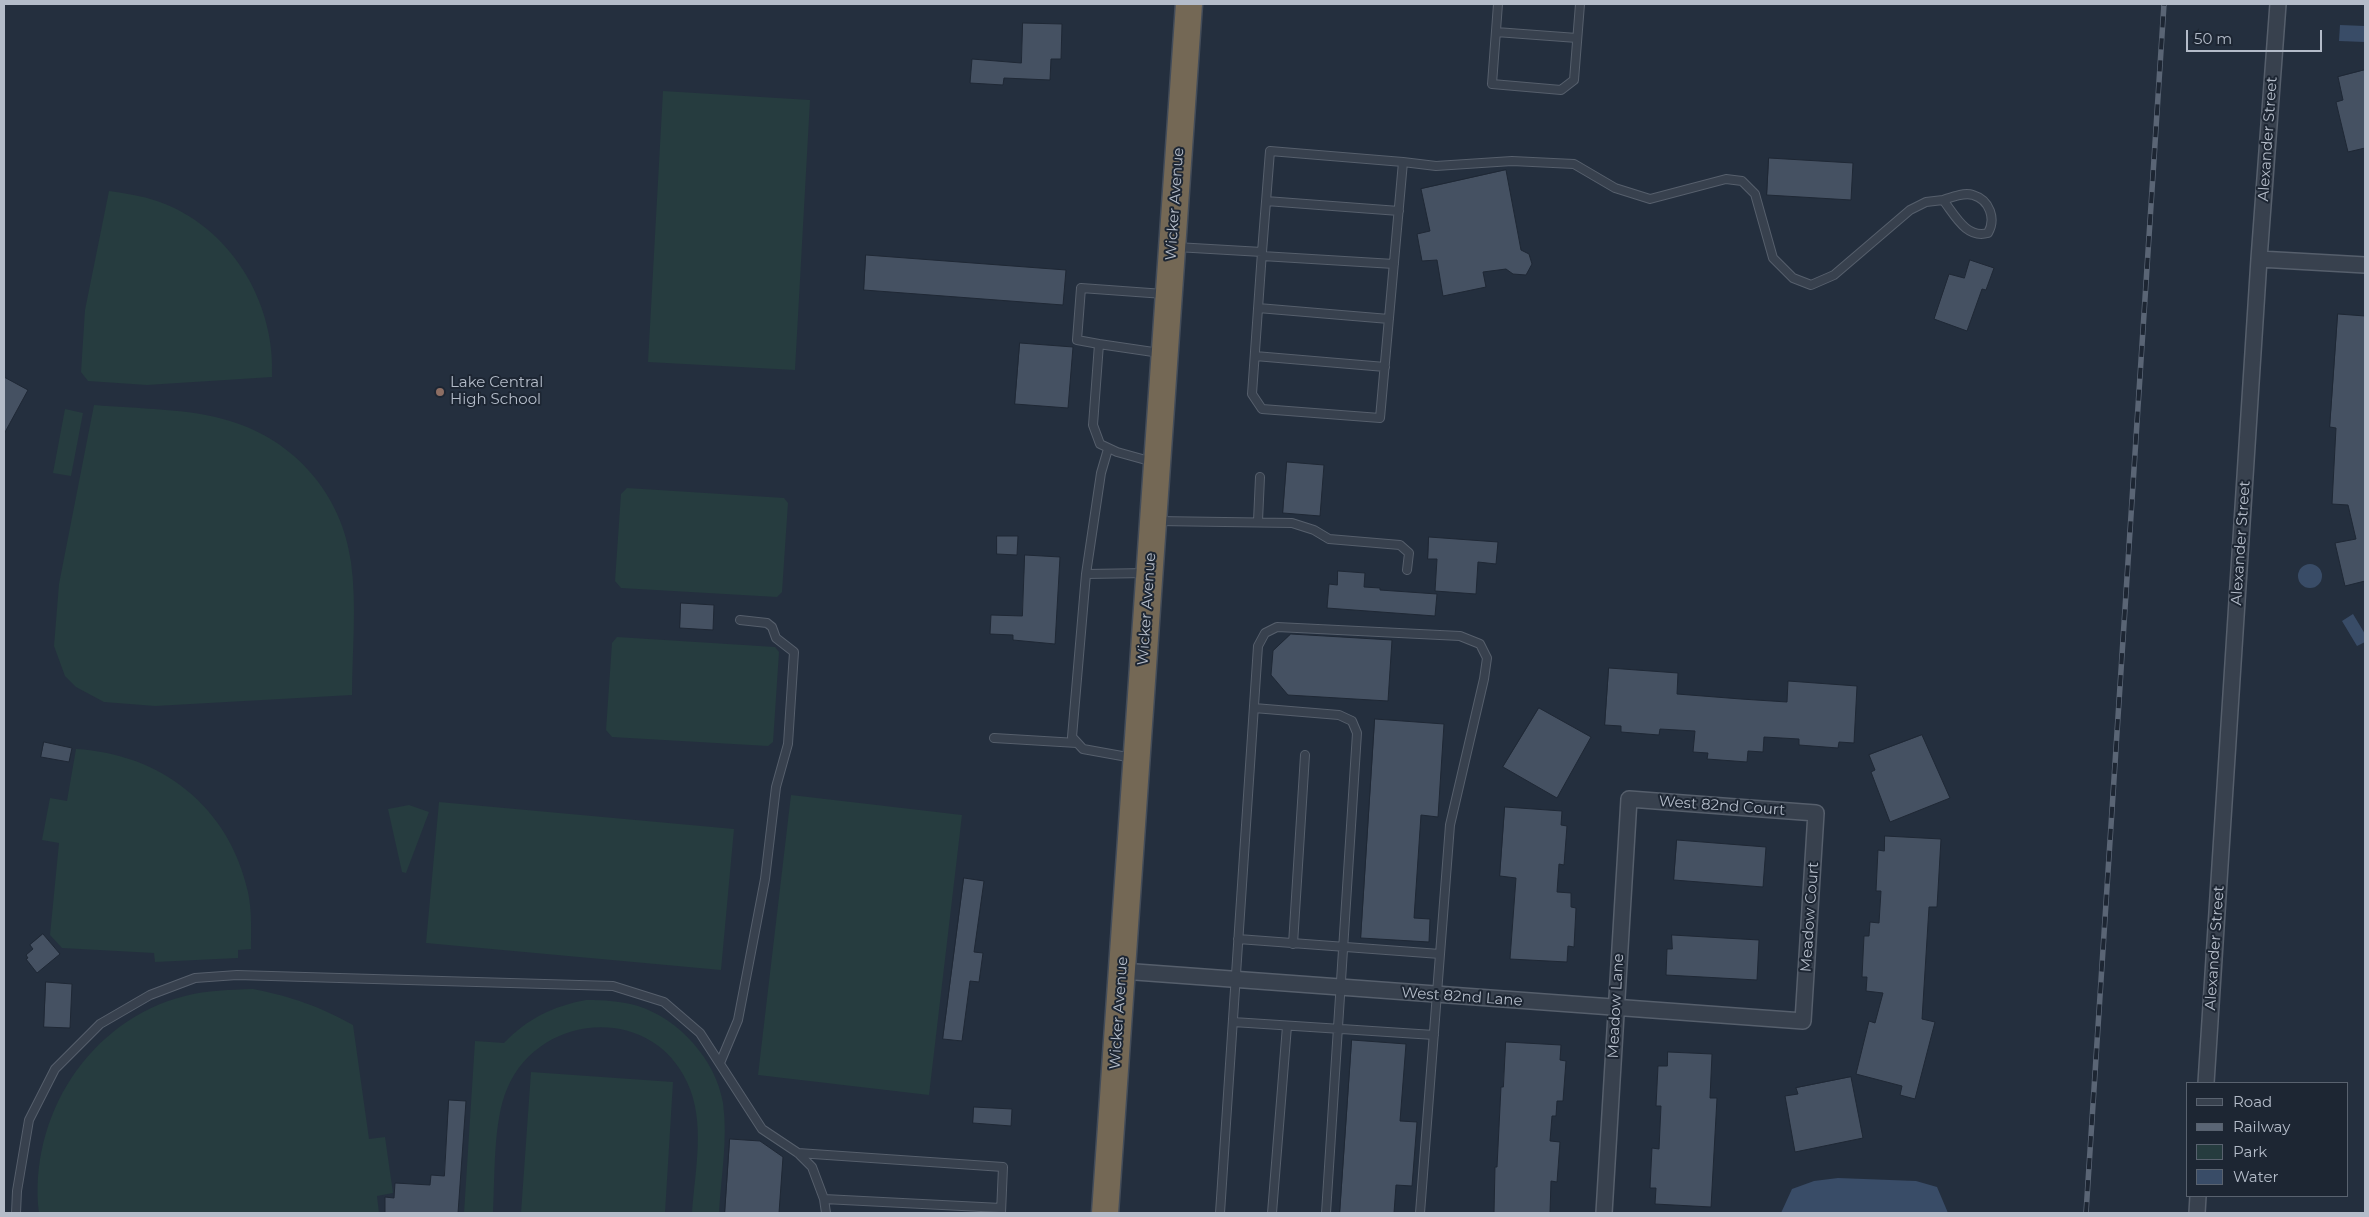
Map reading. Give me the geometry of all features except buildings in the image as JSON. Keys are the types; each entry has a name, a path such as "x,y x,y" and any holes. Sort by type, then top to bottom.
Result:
{"highway":[{"name":"Wicker Avenue","path":"1105,1213 1189,4"}],"street":[{"name":"Alexander Street","path":"2206,1082 2259,259 2278,4"},
{"path":"2259,259 2365,265"},
{"name":"West 82nd Court","path":"1629,799 1816,813"},
{"name":"Meadow Lane","path":"1604,1213 1629,799"},
{"name":"Meadow Court","path":"1803,1021 1816,813"},
{"name":"West 82nd Lane","path":"1122,971 1803,1021"},
{"path":"2197,1213 2198,1197"}],"lane":[{"path":"1498,4 1492,84 1561,90 1574,80 1580,4"},
{"path":"1496,32 1577,38"},
{"path":"1403,162 1380,418 1262,409 1252,394 1270,151 1403,162 1436,166 1512,161 1574,164 1616,188 1650,199 1726,179 1742,181 1755,194 1773,258 1792,278 1811,285 1834,275 1910,210 1926,202 1943,200 1963,194 1974,195 1985,202 1992,215 1992,227 1988,233 1979,236 1970,233 1943,200"},
{"path":"1266,201 1399,211"},
{"path":"1172,247 1394,264"},
{"path":"1164,354 1077,340 1081,288 1168,295"},
{"path":"1258,308 1389,319"},
{"path":"1099,344 1093,425 1100,444 1108,449 1157,464"},
{"path":"1255,356 1385,367"},
{"path":"1108,449 1101,472 1086,574 1072,737 1083,749 1136,758"},
{"path":"1258,521 1260,477"},
{"path":"1153,521 1258,521 1292,523 1314,530 1329,539 1400,545 1409,553 1408,570"},
{"path":"1086,574 1149,573"},
{"path":"720,1063 738,1020 765,879 776,787 788,744 793,693 794,652 776,638 772,627 767,623 740,620"},
{"path":"1220,1213 1258,646 1265,633 1277,627 1460,636 1480,644 1487,658 1484,679 1450,825 1420,1213"},
{"path":"1254,708 1339,715 1352,721 1357,733 1326,1213"},
{"path":"994,738 1077,743"},
{"path":"1293,944 1305,754"},
{"path":"1238,939 1440,954"},
{"path":"16,1213 17,1191 29,1120 55,1069 100,1024 150,995 195,978 237,975 613,986 664,1002 700,1033 762,1129 798,1153 812,1167 824,1199 826,1213"},
{"path":"1233,1022 1434,1035"},
{"path":"1272,1213 1287,1026"},
{"path":"798,1153 1003,1167 1001,1211 824,1199"}],"green space":[{"path":"663,91 810,100 795,370 648,362"},
{"path":"109,191 151,199 183,213 206,228 227,248 243,270 257,295 266,321 271,349 272,377 147,385 88,381 81,372 85,310"},
{"path":"94,405 180,411 230,421 275,441 311,473 326,493 337,514 346,537 351,562 354,612 352,695 155,706 104,702 76,687 65,676 54,646 59,584"},
{"path":"65,409 83,413 71,476 53,473"},
{"path":"627,488 784,498 788,503 782,592 777,597 621,588 615,581 621,494"},
{"path":"617,637 775,647 779,652 773,742 768,746 612,737 606,730 612,643"},
{"path":"76,749 107,753 136,761 163,774 187,790 208,810 225,834 239,861 249,899 251,949 238,950 238,958 155,962 154,953 62,948 50,935 59,843 42,840 50,798 67,801"},
{"path":"791,795 962,815 929,1095 758,1075"},
{"path":"439,802 734,829 721,970 426,943"},
{"path":"409,805 429,812 406,873 402,872 388,809"},
{"path":"253,989 305,1003 353,1025 369,1139 385,1137 393,1193 377,1196 379,1213 39,1213 38,1177 44,1142 55,1108 72,1078 94,1050 120,1027 151,1008 193,994"},
{"path":"586,1000 625,1003 653,1012 681,1031 704,1057 713,1072 723,1103 724,1144 719,1213 692,1213 698,1130 693,1097 687,1082 670,1057 648,1039 623,1030 596,1027 569,1032 544,1044 522,1063 507,1089 499,1117 493,1213 464,1213 475,1041 504,1043 531,1020 562,1006"},
{"path":"531,1072 673,1082 665,1213 521,1213"}],"water":[{"path":"2340,25 2365,26 2365,42 2339,41"},
{"path":"2310,564 2315,565 2321,571 2321,581 2315,587 2310,588 2305,587 2299,581 2298,576 2299,571 2305,565"},
{"path":"2353,614 2365,634 2365,642 2357,646 2342,621"},
{"path":"1838,1178 1916,1181 1937,1187 1948,1213 1781,1213 1792,1189 1814,1181"}],"railway":[{"path":"2086,1213 2164,4"}],"place":[{"name":"Lake Central High School","path":"440,392"}]}
